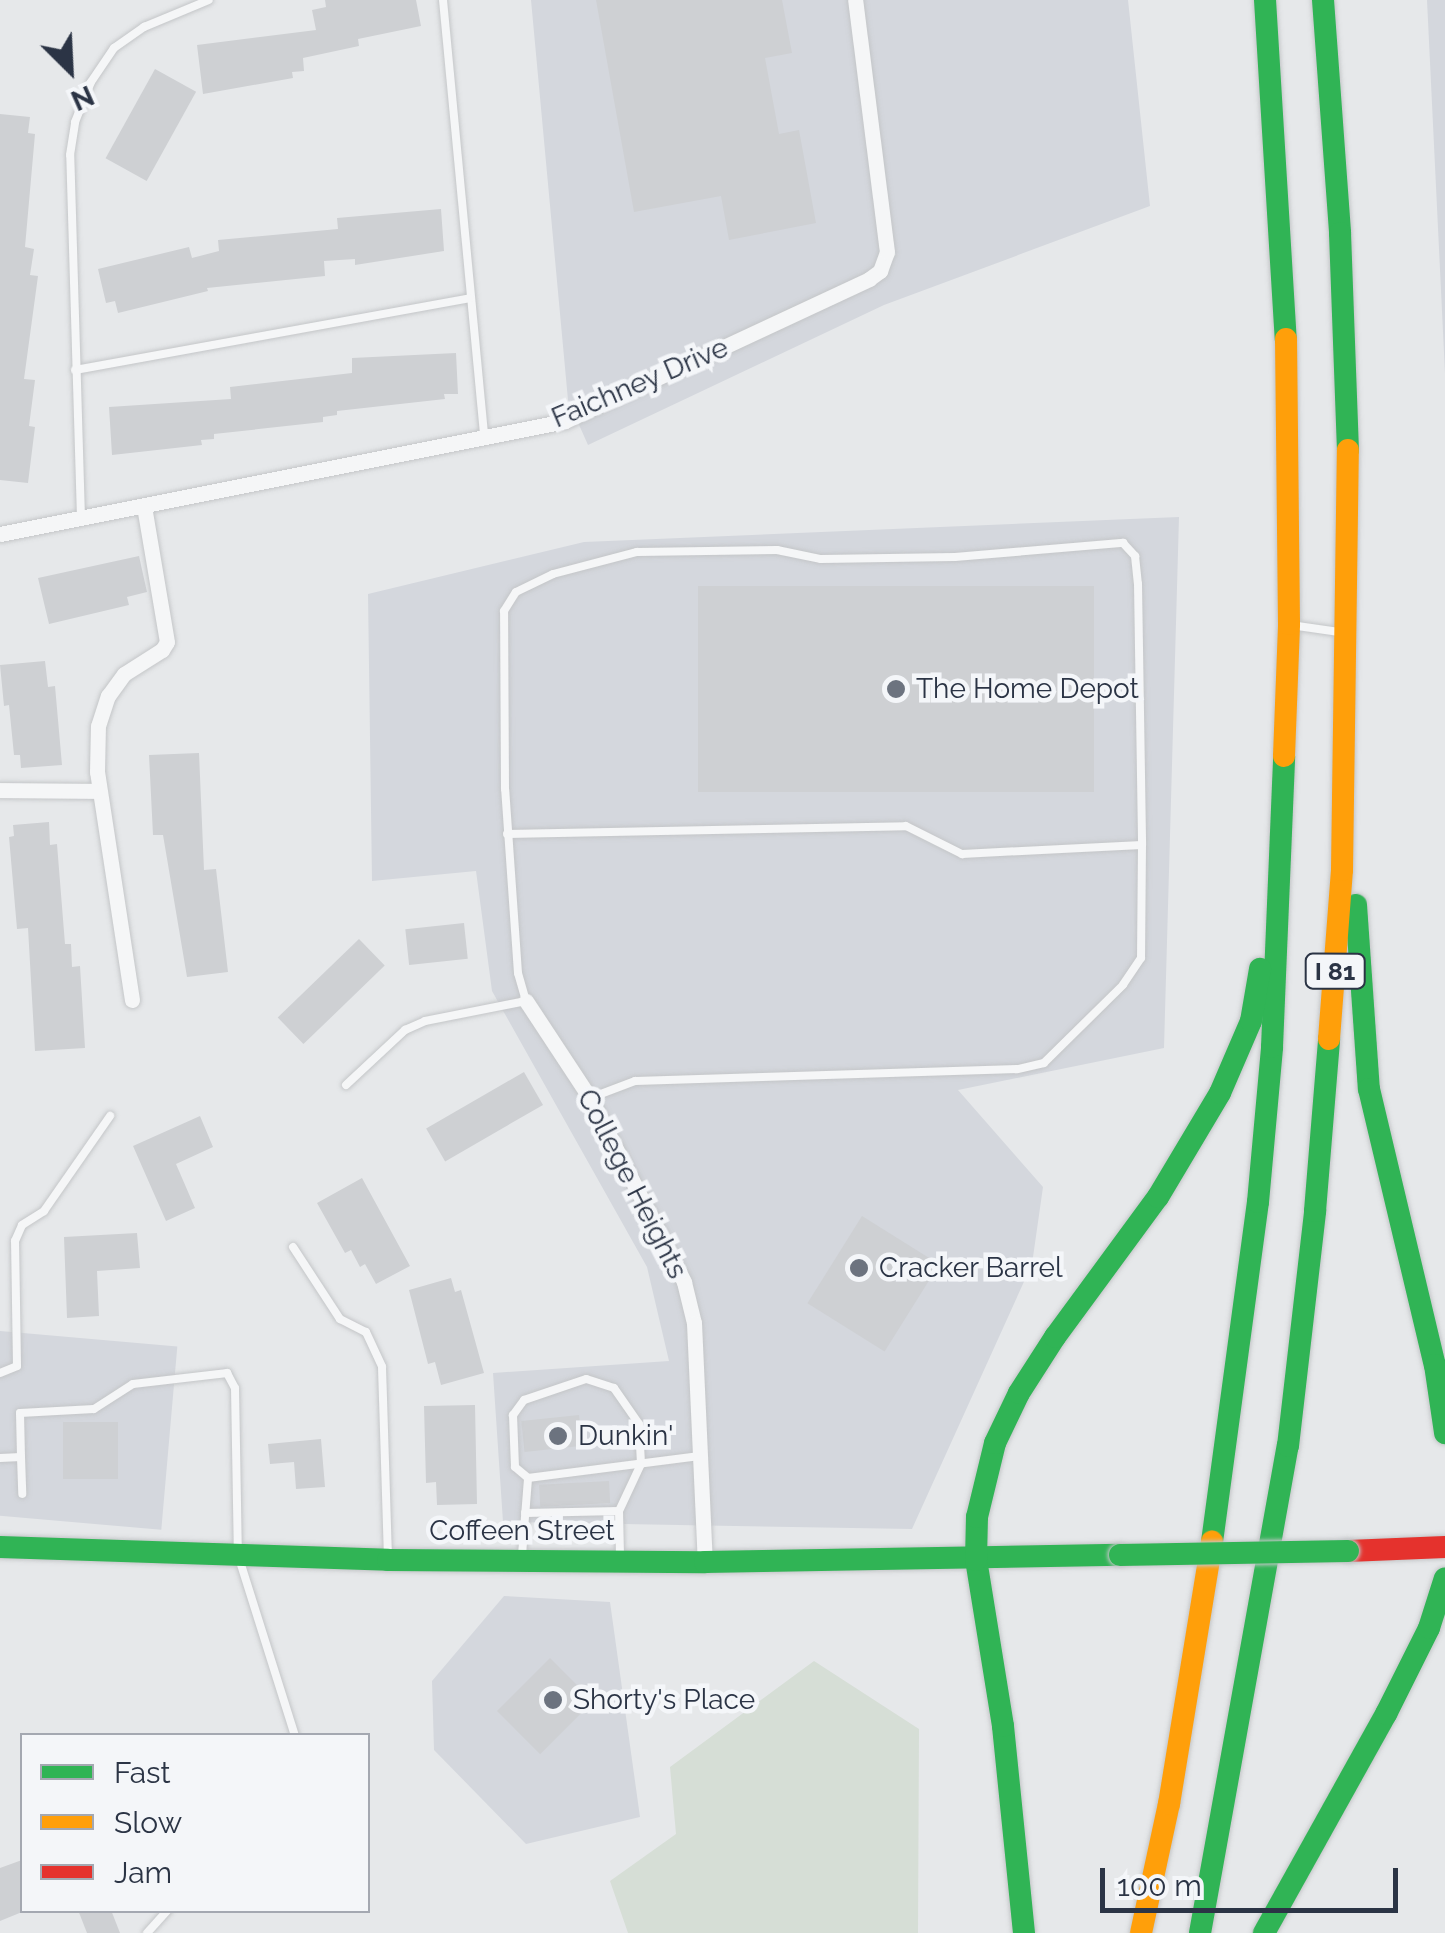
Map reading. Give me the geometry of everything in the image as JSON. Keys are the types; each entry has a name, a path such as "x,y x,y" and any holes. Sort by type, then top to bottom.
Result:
{"main road":[{"name":"I 81","path":"1141,1933 1169,1804 1211,1553 1258,1202 1280,909 1289,624 1286,336 1265,0"},
{"name":"I 81","path":"1200,1933 1268,1572 1300,1346 1342,870 1348,450 1340,234 1322,0"},
{"path":"1024,1933 1003,1726 976,1560 977,1517 995,1443 1018,1393 1158,1197 1220,1093 1250,1020 1268,919 1276,522 1286,336"},
{"path":"1348,450 1362,1025 1370,1088 1435,1365 1445,1433"},
{"name":"Coffeen Street","path":"0,1547 388,1560 705,1562 976,1560 1445,1547"},
{"path":"1264,1933 1386,1714 1429,1628 1445,1578"}],"street":[{"name":"Faichney Drive","path":"0,534 565,421 612,402 880,271 887,252 855,0"},
{"path":"132,1000 99,791 98,726 108,696 124,674 162,650 167,642 144,506"},
{"path":"0,790 99,791"},
{"name":"College Heights","path":"526,1001 590,1098 684,1282 694,1323 705,1562"}],"lane":[{"path":"80,518 70,156 75,122 92,82 114,48 144,27 209,0"},
{"path":"443,0 484,440"},
{"path":"76,370 471,298"},
{"path":"346,1085 406,1030 425,1021 526,1001 518,973 507,834 504,611 516,592 552,574 637,552 778,550 821,559 936,558 1122,543 1136,556 1141,958 1123,985 1044,1063 1017,1069 636,1081 590,1098"},
{"path":"1289,624 1348,634"},
{"path":"507,834 906,826 962,854 1142,846"},
{"path":"0,1374 17,1366 15,1241 22,1226 44,1211 110,1116"},
{"path":"293,1248 340,1319 366,1332 382,1367 388,1560"},
{"path":"22,1494 20,1413 94,1409 133,1384 227,1373 235,1388 238,1555 295,1733"},
{"path":"521,1560 528,1478 516,1466 513,1414 524,1400 586,1379 614,1388 639,1424 641,1464 619,1511 620,1561"},
{"path":"528,1478 700,1456"},
{"path":"0,1458 21,1457"},
{"path":"594,1482 602,1469"},
{"path":"570,1483 576,1472"},
{"path":"525,1513 579,1508 619,1511"},
{"path":"147,1933 165,1913"}],"shaded area":[{"path":"531,0 1128,0 1150,206 884,305 588,445 568,400"},
{"path":"1427,0 1445,0 1445,373"},
{"path":"1179,517 1164,1048 958,1090 1043,1187 1032,1264 912,1529 503,1522 493,1373 669,1361 647,1267 492,991 476,871 372,881 368,594 584,542"},
{"path":"0,1331 177,1347 161,1530 0,1516"},
{"path":"504,1596 610,1602 640,1817 526,1844 434,1750 432,1681"},
{"path":"814,1661 919,1729 918,1933 628,1933 610,1881 676,1834 670,1767"}],"building":[{"path":"325,0 416,0 421,26 358,39 359,46 303,58 304,71 292,72 293,78 203,94 197,45 316,30 312,10 326,7"},
{"path":"596,0 782,0 792,53 765,58 779,134 799,130 816,223 729,240 721,196 634,212"},
{"path":"155,69 196,92 147,181 106,158"},
{"path":"0,114 30,117 28,133 35,134 25,247 34,249 30,275 38,276 24,379 35,380 29,426 35,427 28,483 0,480"},
{"path":"441,209 444,251 355,265 355,259 324,261 325,276 207,288 208,291 118,313 115,301 106,303 98,269 189,247 192,258 219,251 218,240 338,229 337,218"},
{"path":"456,353 458,394 444,394 445,399 337,411 337,415 323,417 323,422 214,434 214,439 201,440 202,445 112,455 109,407 231,399 230,387 352,373 352,358"},
{"path":"139,556 147,592 127,597 129,605 49,624 38,578"},
{"name":"The Home Depot","path":"698,586 1094,586 1094,792 698,792"},
{"path":"45,661 48,687 55,686 62,765 21,768 20,755 14,755 9,705 4,706 0,665"},
{"path":"199,753 204,870 216,869 228,972 187,977 163,835 153,835 149,755"},
{"path":"49,822 50,845 57,844 65,944 71,944 72,967 80,966 85,1048 35,1051 28,928 17,929 9,837 14,836 13,825"},
{"path":"464,923 468,959 409,965 405,929"},
{"path":"359,939 385,966 303,1044 278,1017"},
{"path":"524,1072 543,1105 445,1161 426,1128"},
{"path":"200,1116 213,1147 176,1164 195,1208 166,1221 133,1146"},
{"path":"362,1178 410,1266 376,1284 351,1250 345,1253 317,1203"},
{"path":"862,1216 939,1264 885,1352 807,1303"},
{"path":"137,1233 140,1268 97,1271 99,1316 67,1318 64,1237"},
{"path":"451,1278 455,1292 461,1290 484,1373 441,1385 435,1362 428,1364 409,1290"},
{"path":"475,1405 477,1504 437,1505 436,1482 426,1483 424,1406"},
{"path":"579,1415 582,1446 525,1452 521,1421"},
{"path":"63,1422 118,1422 118,1479 63,1479"},
{"path":"321,1439 325,1487 296,1489 294,1462 270,1464 268,1444"},
{"path":"609,1481 610,1503 540,1507 539,1485"},
{"path":"550,1658 593,1701 540,1754 497,1711"},
{"path":"20,1861 20,1913 0,1921 0,1868"},
{"path":"79,1913 112,1913 120,1933 87,1933"}],"traffic: fast":[{"path":"1265,0 1286,339"},
{"path":"1323,0 1340,233 1348,450"},
{"path":"1212,1542 1258,1202 1272,1047 1284,756"},
{"path":"1356,905 1369,1089 1435,1365 1445,1433"},
{"path":"1024,1933 1003,1726 976,1560 977,1517 995,1443 1019,1393 1055,1337 1158,1197 1220,1093 1251,1021 1260,969"},
{"path":"1200,1933 1288,1446 1315,1211 1329,1039"},
{"path":"0,1547 388,1560 705,1562 1120,1555"},
{"path":"1120,1555 1348,1551"},
{"path":"1264,1933 1386,1714 1429,1628 1445,1578"}],"traffic: slow":[{"path":"1284,756 1289,624 1286,339"},
{"path":"1329,1039 1342,870 1348,450"},
{"path":"1141,1933 1169,1804 1212,1542"}],"traffic: jam":[{"path":"1348,1551 1445,1547"}],"place":[{"name":"The Home Depot","path":"896,689"},
{"name":"Cracker Barrel","path":"859,1268"},
{"name":"Dunkin'","path":"558,1436"},
{"name":"Shorty's Place","path":"553,1700"}]}
